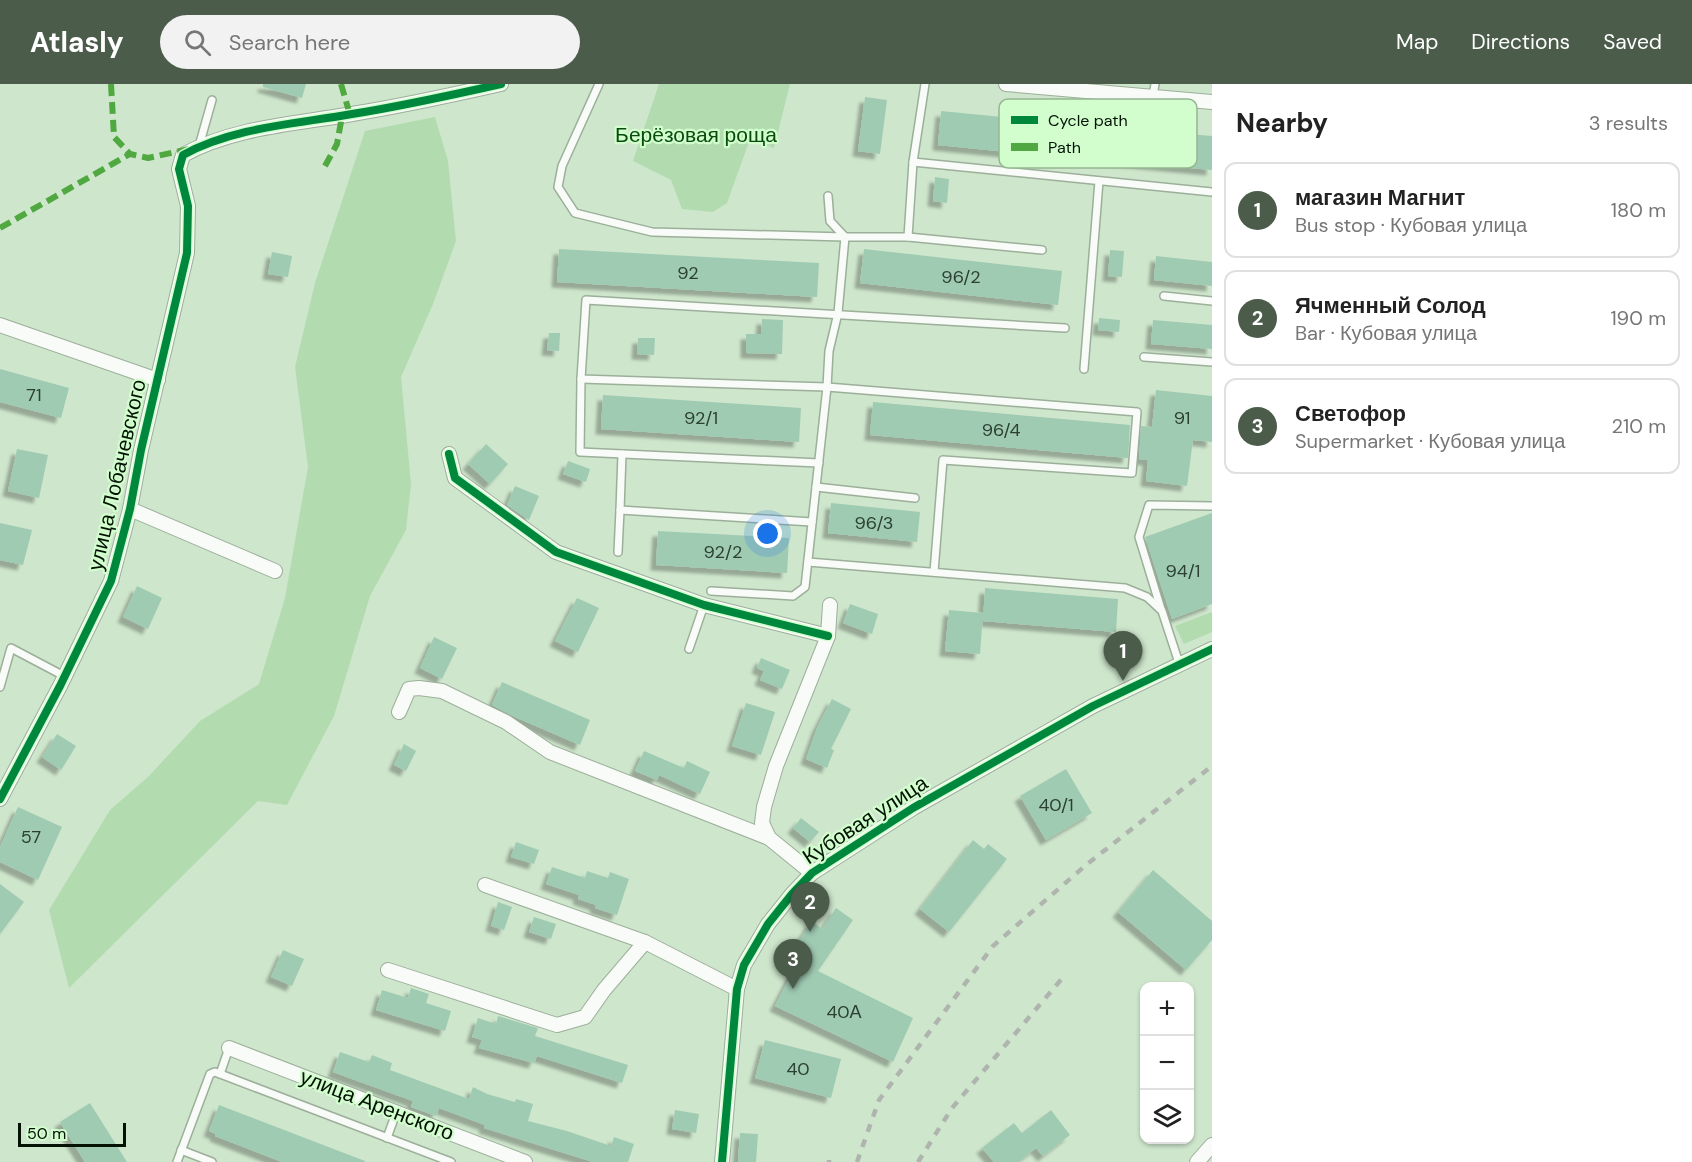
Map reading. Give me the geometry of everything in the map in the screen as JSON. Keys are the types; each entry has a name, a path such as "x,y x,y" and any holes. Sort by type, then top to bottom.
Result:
{"street":[{"path":"199,146 256,130 438,99 501,84"},
{"path":"1015,84 1154,90 1212,102"},
{"name":"улица Лобачевского","path":"0,799 111,581 130,509 188,254 188,206 179,169 183,155 199,146"},
{"path":"0,324 158,380"},
{"path":"449,454 455,478 556,552 705,604 828,636"},
{"path":"130,509 275,571"},
{"path":"769,838 762,823 764,807 776,765 828,636 830,605"},
{"name":"Кубовая улица","path":"722,1162 737,988 744,965 768,924 812,873 913,808 1093,706 1212,649"},
{"path":"399,712 409,689 442,691 506,723 550,752 769,838 812,873"},
{"path":"485,885 645,942 737,988"},
{"path":"388,970 557,1025 585,1017 604,990 645,942"},
{"name":"улица Аренского","path":"229,1048 525,1162"},
{"path":"1197,1162 1212,1146"}],"lane":[{"path":"598,84 562,166 558,187 575,213 652,232 908,237 1042,250"},
{"path":"908,237 914,162 925,84"},
{"path":"199,146 212,100"},
{"path":"914,162 1212,192"},
{"path":"1084,369 1099,181"},
{"path":"711,591 792,596 805,587 829,351 838,313 845,237 830,221 828,196"},
{"path":"1164,296 1212,301"},
{"path":"819,463 580,452 581,379 586,300 1065,328"},
{"path":"1144,357 1212,362"},
{"path":"581,379 827,387 1137,412 1132,473 943,460 934,572"},
{"path":"618,552 622,454"},
{"path":"816,487 915,498"},
{"path":"1179,663 1139,537 1149,505 1212,506"},
{"path":"620,510 812,522"},
{"path":"808,562 1125,588 1147,597 1162,611"},
{"path":"689,649 705,604"},
{"path":"0,687 11,648 64,676"},
{"path":"220,1074 229,1048"},
{"path":"177,1162 210,1074 215,1072 451,1162"},
{"path":"387,1138 396,1113"},
{"path":"181,1150 212,1162"}],"green space":[{"name":"Берёзовая роща","path":"659,84 790,84 774,148 750,139 727,203 713,212 682,209 671,180 633,161"},
{"path":"435,117 448,161 456,241 433,304 401,377 411,484 406,530 370,596 334,716 287,805 258,801 69,988 49,910 110,810 148,777 200,721 259,684 285,598 308,467 295,367 315,283 365,131"},
{"path":"1212,612 1212,632 1184,644 1175,626"}],"building":[{"path":"263,84 306,84 302,98 263,87"},
{"path":"865,97 887,100 880,154 858,151"},
{"path":"941,111 999,117 999,151 938,145"},
{"path":"1197,135 1212,136 1212,170 1190,168 1197,168"},
{"path":"935,177 949,179 947,203 933,201"},
{"path":"559,249 819,263 817,297 557,282"},
{"path":"864,249 1062,271 1058,305 860,283"},
{"path":"1110,250 1124,251 1122,277 1108,276"},
{"path":"272,252 292,256 288,277 268,274"},
{"path":"1156,256 1212,262 1212,286 1154,280"},
{"path":"1099,318 1120,320 1119,332 1098,330"},
{"path":"762,319 783,320 782,354 746,353 746,334 761,334"},
{"path":"1153,320 1212,325 1212,349 1151,344"},
{"path":"549,333 560,333 559,351 547,350"},
{"path":"638,338 655,338 654,355 637,354"},
{"path":"0,369 69,388 61,418 0,402"},
{"path":"1156,390 1212,396 1212,442 1193,440 1187,486 1146,481 1148,460 1139,459 1141,426 1152,427"},
{"path":"603,395 801,408 799,442 601,429"},
{"path":"873,402 1130,425 1128,458 870,435"},
{"path":"486,444 508,464 490,484 468,464"},
{"path":"17,449 48,455 39,498 8,491"},
{"path":"568,461 590,469 586,482 563,474"},
{"path":"515,486 539,496 529,520 507,505"},
{"path":"831,503 920,512 917,542 828,533"},
{"path":"1212,513 1212,604 1172,619 1145,537"},
{"path":"0,523 32,530 23,565 0,560"},
{"path":"658,531 789,538 787,573 656,565"},
{"path":"137,586 162,598 148,629 123,617"},
{"path":"985,588 1118,599 1116,632 983,621"},
{"path":"577,598 599,608 578,652 555,641"},
{"path":"850,604 878,614 872,634 843,623"},
{"path":"949,610 983,613 980,654 945,651"},
{"path":"434,637 457,648 442,679 420,668"},
{"path":"761,658 790,670 782,689 760,680 764,671 757,668"},
{"path":"502,682 590,720 580,745 492,705"},
{"path":"832,699 851,709 831,749 834,750 827,768 806,759 817,728"},
{"path":"746,703 775,712 761,755 732,746"},
{"path":"57,734 76,746 61,770 42,757"},
{"path":"404,744 416,751 406,771 394,765"},
{"path":"644,751 684,768 687,761 710,772 700,794 659,775 657,780 635,771"},
{"path":"1066,769 1092,813 1046,840 1020,796"},
{"path":"18,807 62,827 38,880 0,862 0,847"},
{"path":"801,818 819,832 810,842 793,828"},
{"path":"973,840 984,849 988,844 1007,859 949,932 920,909"},
{"path":"516,842 539,850 534,864 511,857"},
{"path":"552,867 585,878 587,871 608,878 610,872 629,879 617,915 595,908 596,905 578,899 579,895 546,884"},
{"path":"1153,870 1212,921 1212,940 1186,970 1118,912"},
{"path":"0,884 24,902 0,934"},
{"path":"498,902 512,907 504,930 491,926"},
{"path":"836,908 853,920 818,971 913,1018 893,1062 775,1006 806,946 799,941 812,921 822,929"},
{"path":"534,917 556,924 551,939 529,932"},
{"path":"283,950 304,959 292,986 271,977"},
{"path":"411,988 429,994 426,1003 451,1011 445,1031 376,1010 382,990 408,998"},
{"path":"498,1016 538,1028 535,1036 628,1065 622,1083 537,1056 534,1063 479,1048 482,1040 472,1037 478,1018 496,1024"},
{"path":"765,1040 841,1059 831,1098 755,1078"},
{"path":"340,1052 369,1062 372,1055 392,1063 390,1070 469,1099 473,1087 487,1094 515,1102 516,1099 533,1104 528,1121 611,1146 614,1137 634,1144 628,1162 593,1162 484,1128 485,1125 439,1108 436,1116 411,1107 413,1101 333,1072"},
{"path":"90,1103 127,1162 85,1162 60,1122"},
{"path":"219,1105 365,1162 282,1162 215,1136 216,1134 209,1131"},
{"path":"675,1110 699,1114 696,1133 672,1129"},
{"path":"1051,1110 1070,1135 1043,1156 1036,1148 1018,1162 994,1162 982,1148 1014,1123 1022,1133"},
{"path":"740,1133 758,1134 756,1162 738,1162"}],"railway":[{"path":"857,1162 879,1100 993,946 1086,865 1212,766"},
{"path":"918,1162 952,1108 1065,975"}],"marked path":[{"path":"111,84 114,137 130,154"},
{"path":"341,84 350,115"},
{"path":"325,166 337,144 342,116"},
{"path":"0,228 130,154 148,158 189,149"}],"cycle path":[{"path":"0,799 60,686 111,581 130,509 141,450 187,253 188,206 179,169 183,155 244,132 389,107 501,84"},
{"path":"449,454 455,478 556,552 704,605 828,636"},
{"path":"722,1162 737,989 744,965 768,924 812,873 913,808 1093,706 1212,649"}],"place":[{"name":"магазин Магнит","path":"1123,681"},
{"name":"Ячменный Солод","path":"810,932"},
{"name":"Светофор","path":"793,989"}]}
